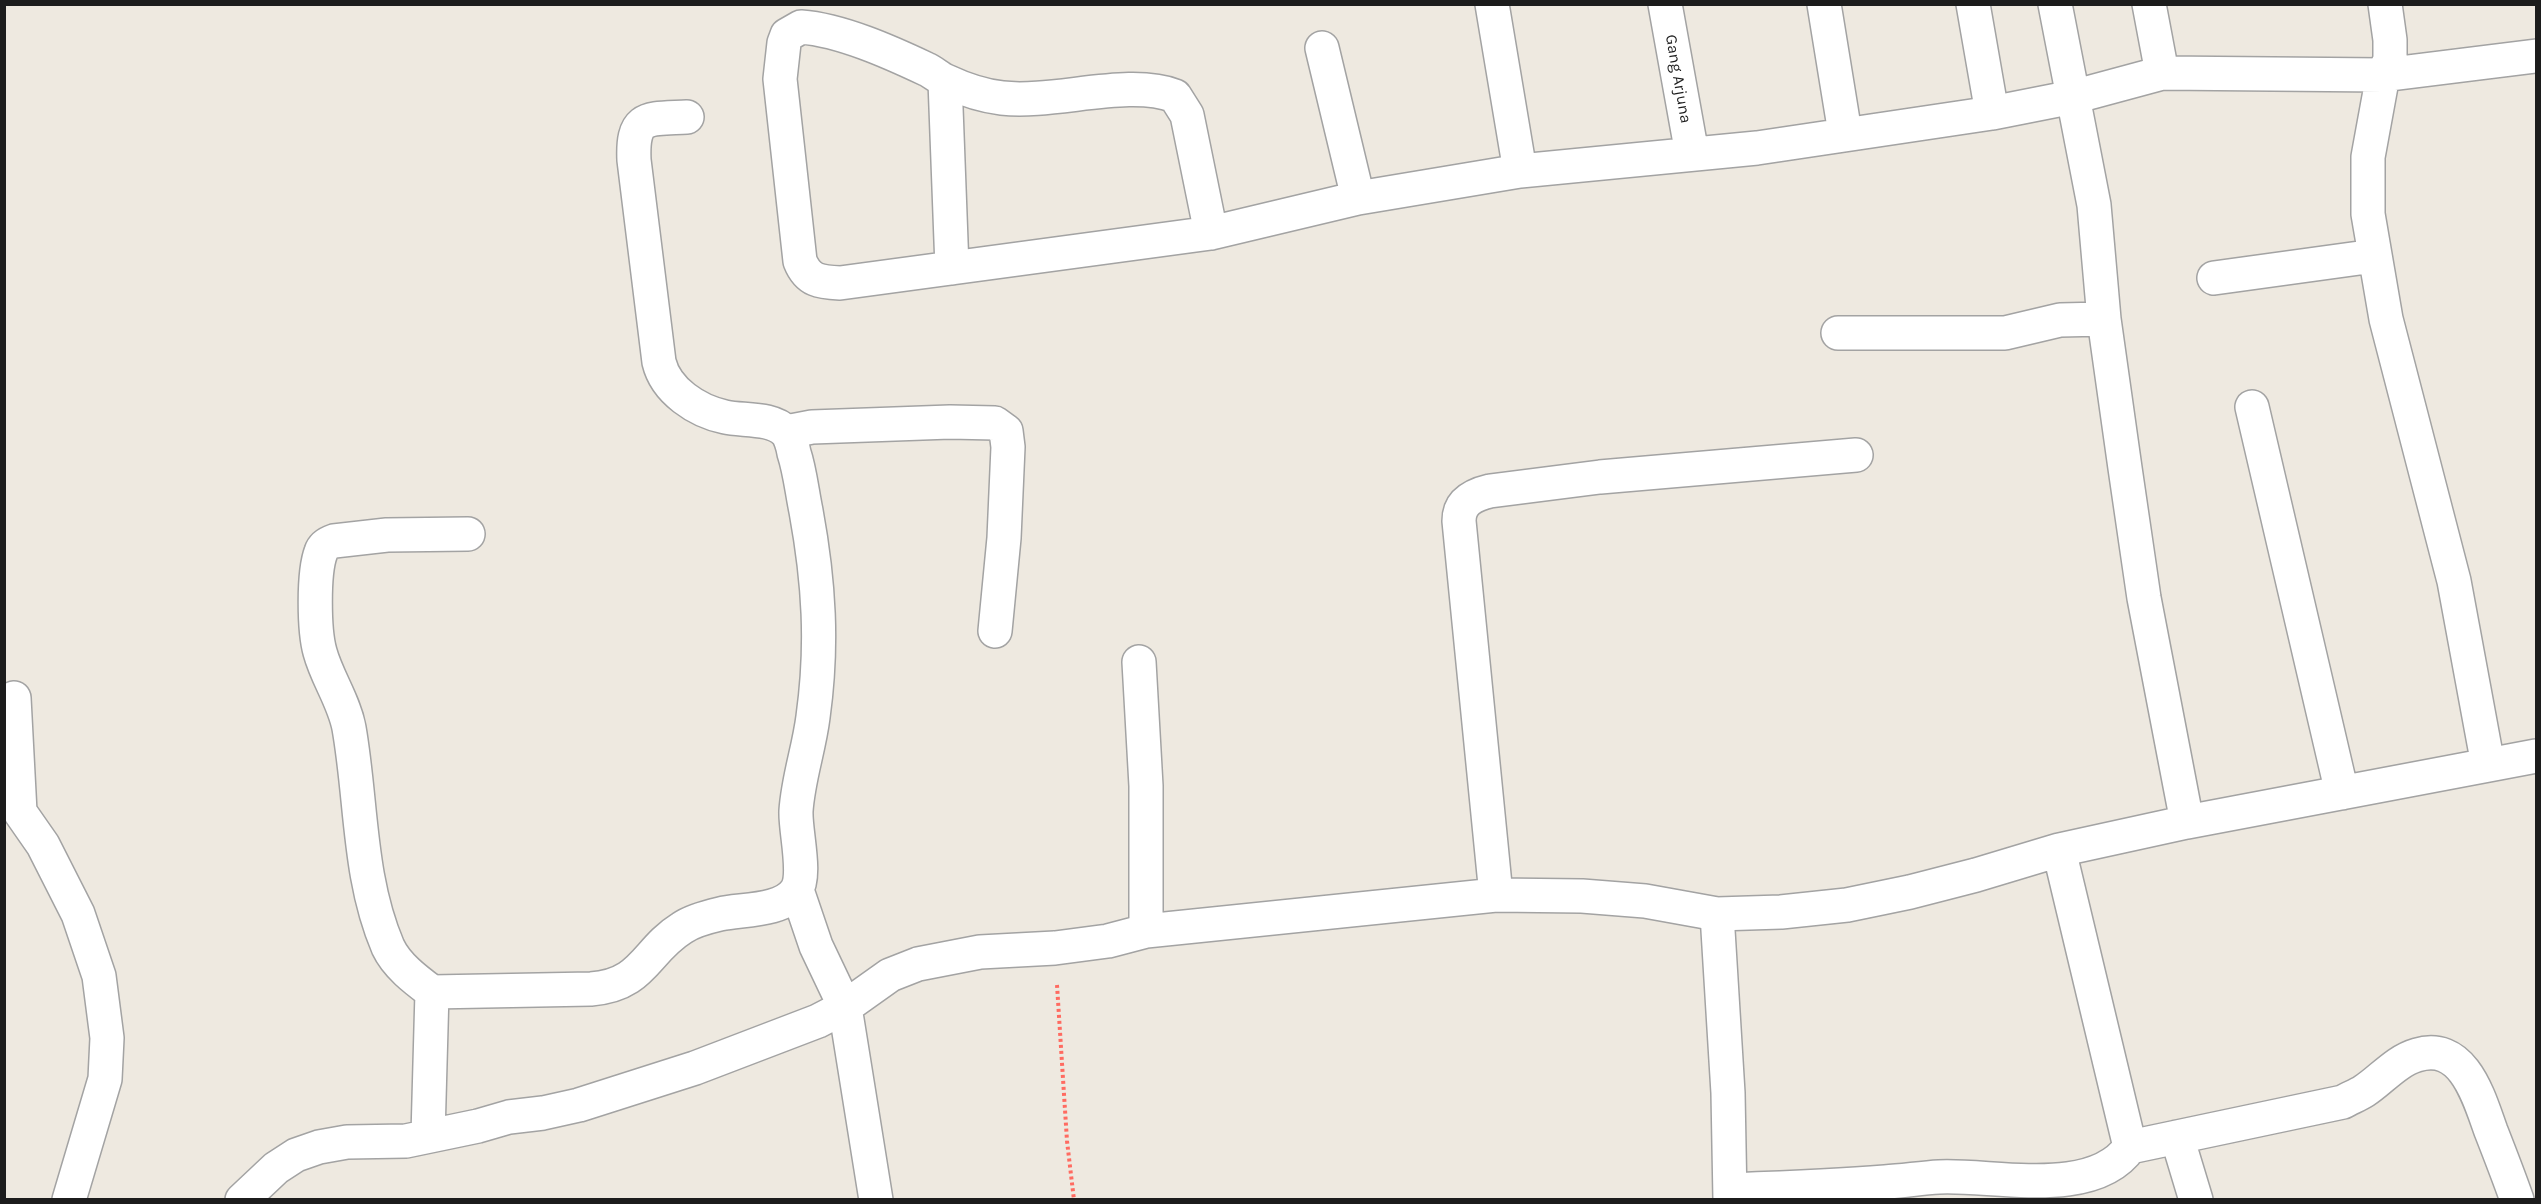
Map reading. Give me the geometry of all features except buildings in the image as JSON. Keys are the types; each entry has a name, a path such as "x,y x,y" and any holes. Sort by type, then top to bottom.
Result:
{"street":[{"path":"1492,4 1520,171"},
{"name":"Gang Arjuna","path":"1665,4 1692,154"},
{"path":"1824,4 1845,134"},
{"path":"1973,4 1992,113"},
{"path":"2055,4 2094,205 2104,318 2144,598 2187,822"},
{"path":"2149,4 2162,73"},
{"path":"2385,4 2390,60 2383,75 2368,166 2368,214 2374,256 2395,358 2454,581 2488,765"},
{"path":"1211,233 1198,158 1187,115 1175,96 1153,90 1037,99 1002,98 981,94 945,81 929,70 849,38 810,28 796,28 787,35 781,59 780,79 796,238 804,272 821,282 840,283 1211,233 1358,198 1520,171 1757,148 1992,113 2073,97 2162,73 2383,75 2536,56"},
{"path":"1322,48 1358,198"},
{"path":"945,81 952,268"},
{"path":"687,117 656,118 641,125 634,136 634,160 661,372 672,388 714,414 767,423 786,432 812,427 950,422 996,423 1002,426 1006,431 1008,471 995,632"},
{"path":"2214,278 2374,256"},
{"path":"1838,333 2005,333 2060,320 2104,318"},
{"path":"2252,407 2342,793"},
{"path":"468,534 387,535 334,541 328,542 321,552 317,576 316,625 319,648 324,666 343,705 349,729 368,887 389,950 400,964 432,992 591,989 612,986 637,973 681,928 721,913 739,913 778,903 792,896 797,890 800,876 796,822 798,786 808,750 816,694 818,608 816,568 799,471 786,432"},
{"path":"1496,895 1460,530 1459,512 1464,504 1478,494 1490,491 1600,477 1856,455"},
{"path":"1140,662 1146,786 1146,931"},
{"path":"14,698 12,813 43,845 78,914 99,976 107,1038 105,1079 69,1200"},
{"path":"242,1200 276,1168 296,1155 319,1147 347,1142 406,1141 509,1117 543,1113 624,1091 695,1068 818,1022 890,975 918,964 980,952 1055,948 1108,941 1146,931 1496,895 1582,896 1635,900 1717,914 1780,912 1847,905 1965,878 2059,850 2187,822 2536,756"},
{"path":"2059,850 2130,1147"},
{"path":"797,890 816,946 844,1007 876,1200"},
{"path":"1717,914 1728,1093 1730,1195 1802,1187 1941,1177 2001,1181 2049,1180 2087,1174 2110,1167 2122,1158 2130,1147 2343,1102 2364,1091 2391,1069 2415,1055 2428,1053 2443,1055 2456,1062 2472,1082 2517,1200"},
{"path":"428,1136 432,992"},
{"path":"2177,1137 2196,1200"}],"path":[{"path":"1055,948 1067,1141 1074,1200"}]}
